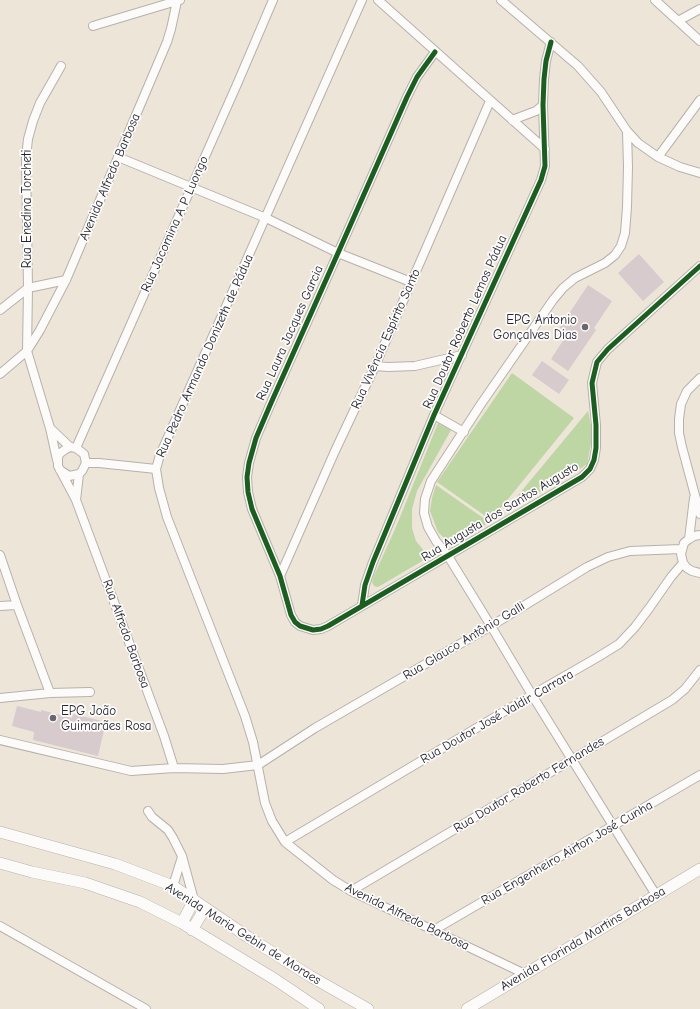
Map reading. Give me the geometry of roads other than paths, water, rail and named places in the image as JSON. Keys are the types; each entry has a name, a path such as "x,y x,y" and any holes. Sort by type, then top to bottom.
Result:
{"main road":[{"name":"Avenida Maria Gebin de Moraes","path":"0,832 115,864 173,886 310,976 368,1009"},
{"name":"Avenida Maria Gebin de Moraes","path":"0,863 32,872 85,883 140,902 182,923 276,980 319,1009"},
{"name":"Avenida Florinda Martins Barbosa","path":"467,1009 700,869"},
{"path":"182,923 194,900"},
{"path":"192,930 205,908"}],"street":[{"name":"Rua Jacomina A P Luongo","path":"73,448 192,187 273,0"},
{"name":"Rua Pedro Armando Donizeth de Pádua","path":"258,765 245,716 167,518 159,488 156,469 160,455 362,0"},
{"path":"378,0 545,149"},
{"path":"501,0 578,66 597,87 627,131 638,143 658,157 680,167 700,173"},
{"path":"655,0 700,41"},
{"path":"93,26 179,1"},
{"name":"Avenida Alfredo Barbosa","path":"0,374 27,350 40,330 66,280 167,42 179,1"},
{"path":"678,21 700,9"},
{"name":"Rua Doutor Roberto Lemos Pádua","path":"362,605 365,585 373,562 434,416 541,180 545,166 543,105 546,61 551,42"},
{"name":"Rua Laura Jacques Garcia","path":"305,629 300,626 291,615 280,576 252,509 248,492 247,477 249,463 256,438 271,403 407,97 417,77 435,52"},
{"name":"Rua Enedina Torcheti","path":"27,350 28,288 26,158 28,139 40,103 60,66"},
{"path":"658,157 700,100"},
{"name":"Rua Vivência Espírito Santo","path":"280,576 335,451 375,366 490,101"},
{"path":"512,120 536,111 543,105"},
{"path":"627,131 627,207 625,233 621,246 615,255 605,263 575,278 558,294 481,404 431,481 425,499 424,513 428,527 448,556 656,895"},
{"path":"118,157 266,218 338,253 411,282"},
{"name":"Rua Augusta dos Santos Augusto","path":"305,629 321,629 575,482 590,469 594,460 596,448 596,425 592,383 597,362 608,349 700,266"},
{"path":"0,310 28,288 66,280"},
{"path":"27,350 50,428 60,470 69,476 79,474 85,467 86,463 84,454 73,448 50,428"},
{"path":"375,366 388,368 415,366 462,355"},
{"path":"700,378 687,391 681,404 678,419 682,447 700,514"},
{"path":"434,416 464,432"},
{"path":"57,462 62,451 73,448"},
{"path":"86,463 156,469"},
{"name":"Rua Alfredo Barbosa","path":"60,470 76,500 164,736 174,768"},
{"name":"Rua Alfredo Barbosa","path":"76,500 79,474"},
{"path":"693,487 700,480"},
{"path":"689,539 694,496"},
{"path":"700,536 694,536 689,539 684,543 681,549 681,559 683,564 692,571 700,572"},
{"name":"Rua Glauco Antônio Galli","path":"258,765 315,728 491,626 587,567 608,557 630,551 681,549"},
{"path":"0,554 17,605 50,693"},
{"name":"Rua Doutor José Valdir Carrara","path":"285,842 619,644 635,627 671,577 683,564"},
{"path":"0,606 17,605"},
{"name":"Rua Doutor Roberto Fernandes","path":"351,891 672,700 685,689 700,670"},
{"path":"0,698 50,693 90,692"},
{"path":"0,740 131,771 174,768 223,769 258,765"},
{"name":"Avenida Alfredo Barbosa","path":"258,765 265,803 272,821 285,842 333,880 351,891 525,974"},
{"name":"Rua Engenheiro Airton José Cunha","path":"434,930 700,775"},
{"path":"148,811 152,817 168,830 182,856 194,900"},
{"path":"173,886 182,856"},
{"path":"0,926 146,1009"}],"place":[{"name":"EPG Antonio Gonçalves Dias","path":"585,327"},
{"name":"EPG João Guimarães Rosa","path":"53,718"}]}
